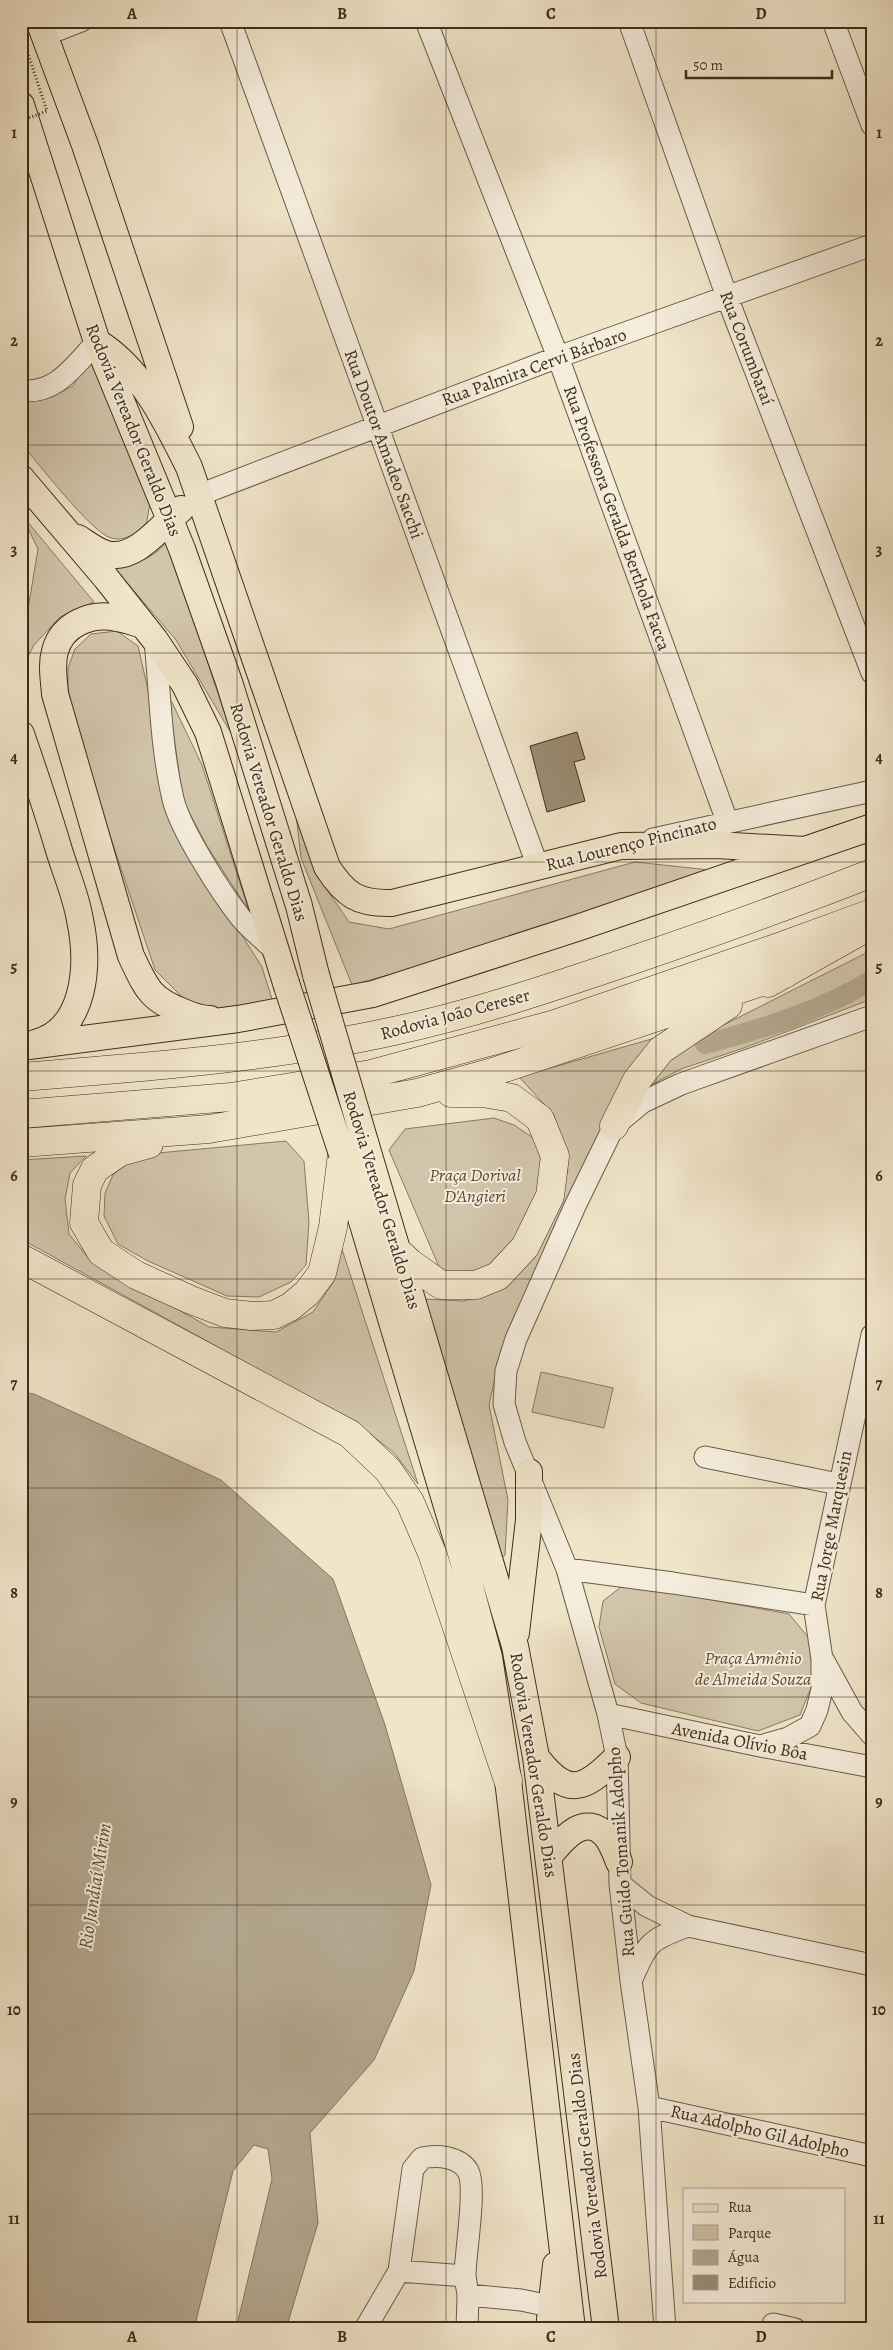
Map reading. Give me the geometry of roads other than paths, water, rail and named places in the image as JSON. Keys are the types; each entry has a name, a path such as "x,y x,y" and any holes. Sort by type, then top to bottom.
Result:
{"highway":[{"name":"Rodovia João Cereser","path":"21,1077 185,1064 317,1046 394,1031 508,1002 772,913 872,873"},
{"name":"Rodovia João Cereser","path":"21,1114 231,1097 371,1074 555,1024 779,947 872,912"},
{"path":"614,1126 637,1080 661,1050 722,1008 872,925"},
{"path":"353,1148 322,1273 307,1293 290,1307 274,1315 252,1316 225,1313 136,1275 101,1252 84,1223 87,1185 95,1168 120,1152 209,1129 417,1092 492,1072 785,974"},
{"path":"397,1251 410,1263 441,1285 476,1285 498,1276 525,1247 550,1196 553,1176 555,1156 540,1119 512,1098 483,1093 417,1092"},
{"path":"21,1143 209,1129"},
{"path":"21,1258 350,1434 388,1470 410,1502 432,1553 508,1780"}],"main road":[{"path":"42,28 178,420 189,467"},
{"name":"Rodovia Vereador Geraldo Dias","path":"21,105 97,342 170,519 229,682 299,906 316,975 353,1148 489,1656 508,1780 572,2329"},
{"path":"97,342 112,351 135,375 166,421 189,467 200,495 268,692 299,906"},
{"name":"Rodovia Vereador Geraldo Dias","path":"21,478 149,633 186,685 208,732 286,983 397,1251 515,1646 536,1757 606,2329"},
{"path":"63,528 105,554 121,555 134,549 200,495"},
{"path":"149,633 116,617 96,616 76,622 64,634 55,650 53,672 55,694 131,956 146,986 161,1002 201,1019 238,1019"},
{"name":"Rua Lourenço Pincinato","path":"268,692 328,867 339,885 349,894 362,900 392,903 621,846"},
{"path":"21,734 80,920 84,963 82,992 72,1016 57,1032 40,1042 21,1047"},
{"path":"21,1047 238,1019 373,994 576,928 872,827"},
{"path":"621,846 716,845 805,850"},
{"path":"515,1646 529,1520 529,1472"},
{"path":"536,1757 550,1775 561,1782 576,1785 588,1782 601,1773 617,1757"},
{"path":"549,1856 570,1832 588,1827 600,1830 608,1838 620,1873"},
{"path":"550,2317 561,2228"}],"street":[{"path":"42,28 81,21"},
{"name":"Rua Doutor Amadeo Sacchi","path":"230,21 538,867"},
{"name":"Rua Professora Geralda Berthola Facca","path":"426,21 558,357 727,821"},
{"name":"Rua Corumbataí","path":"629,21 727,297 872,673"},
{"path":"833,21 872,125"},
{"name":"Rua Palmira Cervi Bárbaro","path":"200,495 377,425 558,357 872,245"},
{"path":"21,390 30,392 45,389 64,378 97,342"},
{"path":"149,633 173,801 190,836 241,918 277,952"},
{"name":"Rua Lourenço Pincinato","path":"621,846 727,821 872,791"},
{"path":"614,1126 644,1102 681,1084 872,1016"},
{"name":"Rua Guido Tomanik Adolpho","path":"614,1126 575,1206 516,1339 506,1371 504,1404 515,1442 529,1472 567,1569 608,1714 617,1757 620,1873 631,1981 649,2107 664,2329"},
{"name":"Rua Jorge Marquesin","path":"760,1746 788,1738 810,1726 817,1710 820,1696 822,1659 814,1605 838,1484 872,1335"},
{"path":"704,1457 838,1484"},
{"path":"567,1569 814,1605"},
{"name":"Rua Jorge Marquesin","path":"822,1659 852,1712 872,1735"},
{"name":"Avenida Olívio Bôa","path":"608,1714 872,1767"},
{"path":"620,1873 648,1906 688,1926 872,1965"},
{"path":"631,1981 646,1948 660,1936 688,1926"},
{"name":"Rua Adolpho Gil Adolpho","path":"649,2107 872,2156"},
{"path":"366,2329 399,2271 413,2169 422,2158 436,2156 456,2161 468,2171 472,2188 466,2285 467,2329"},
{"path":"399,2271 466,2285 521,2300 550,2317"},
{"path":"773,2324 795,2329"}],"water":[{"name":"Rio Jundiaí Mirim","path":"21,1392 34,1394 221,1480 333,1579 385,1725 431,1885 414,1971 374,2060 310,2133 318,2223 286,2329 236,2329 272,2179 268,2149 254,2145 233,2171 194,2329 21,2329"}],"waterway":[{"path":"705,1044 748,1032 812,1010 872,980"}],"park label":[{"name":"Praça Dorival D'Angieri","path":"475,1185"},
{"name":"Praça Armênio de Almeida Souza","path":"753,1668"}]}
